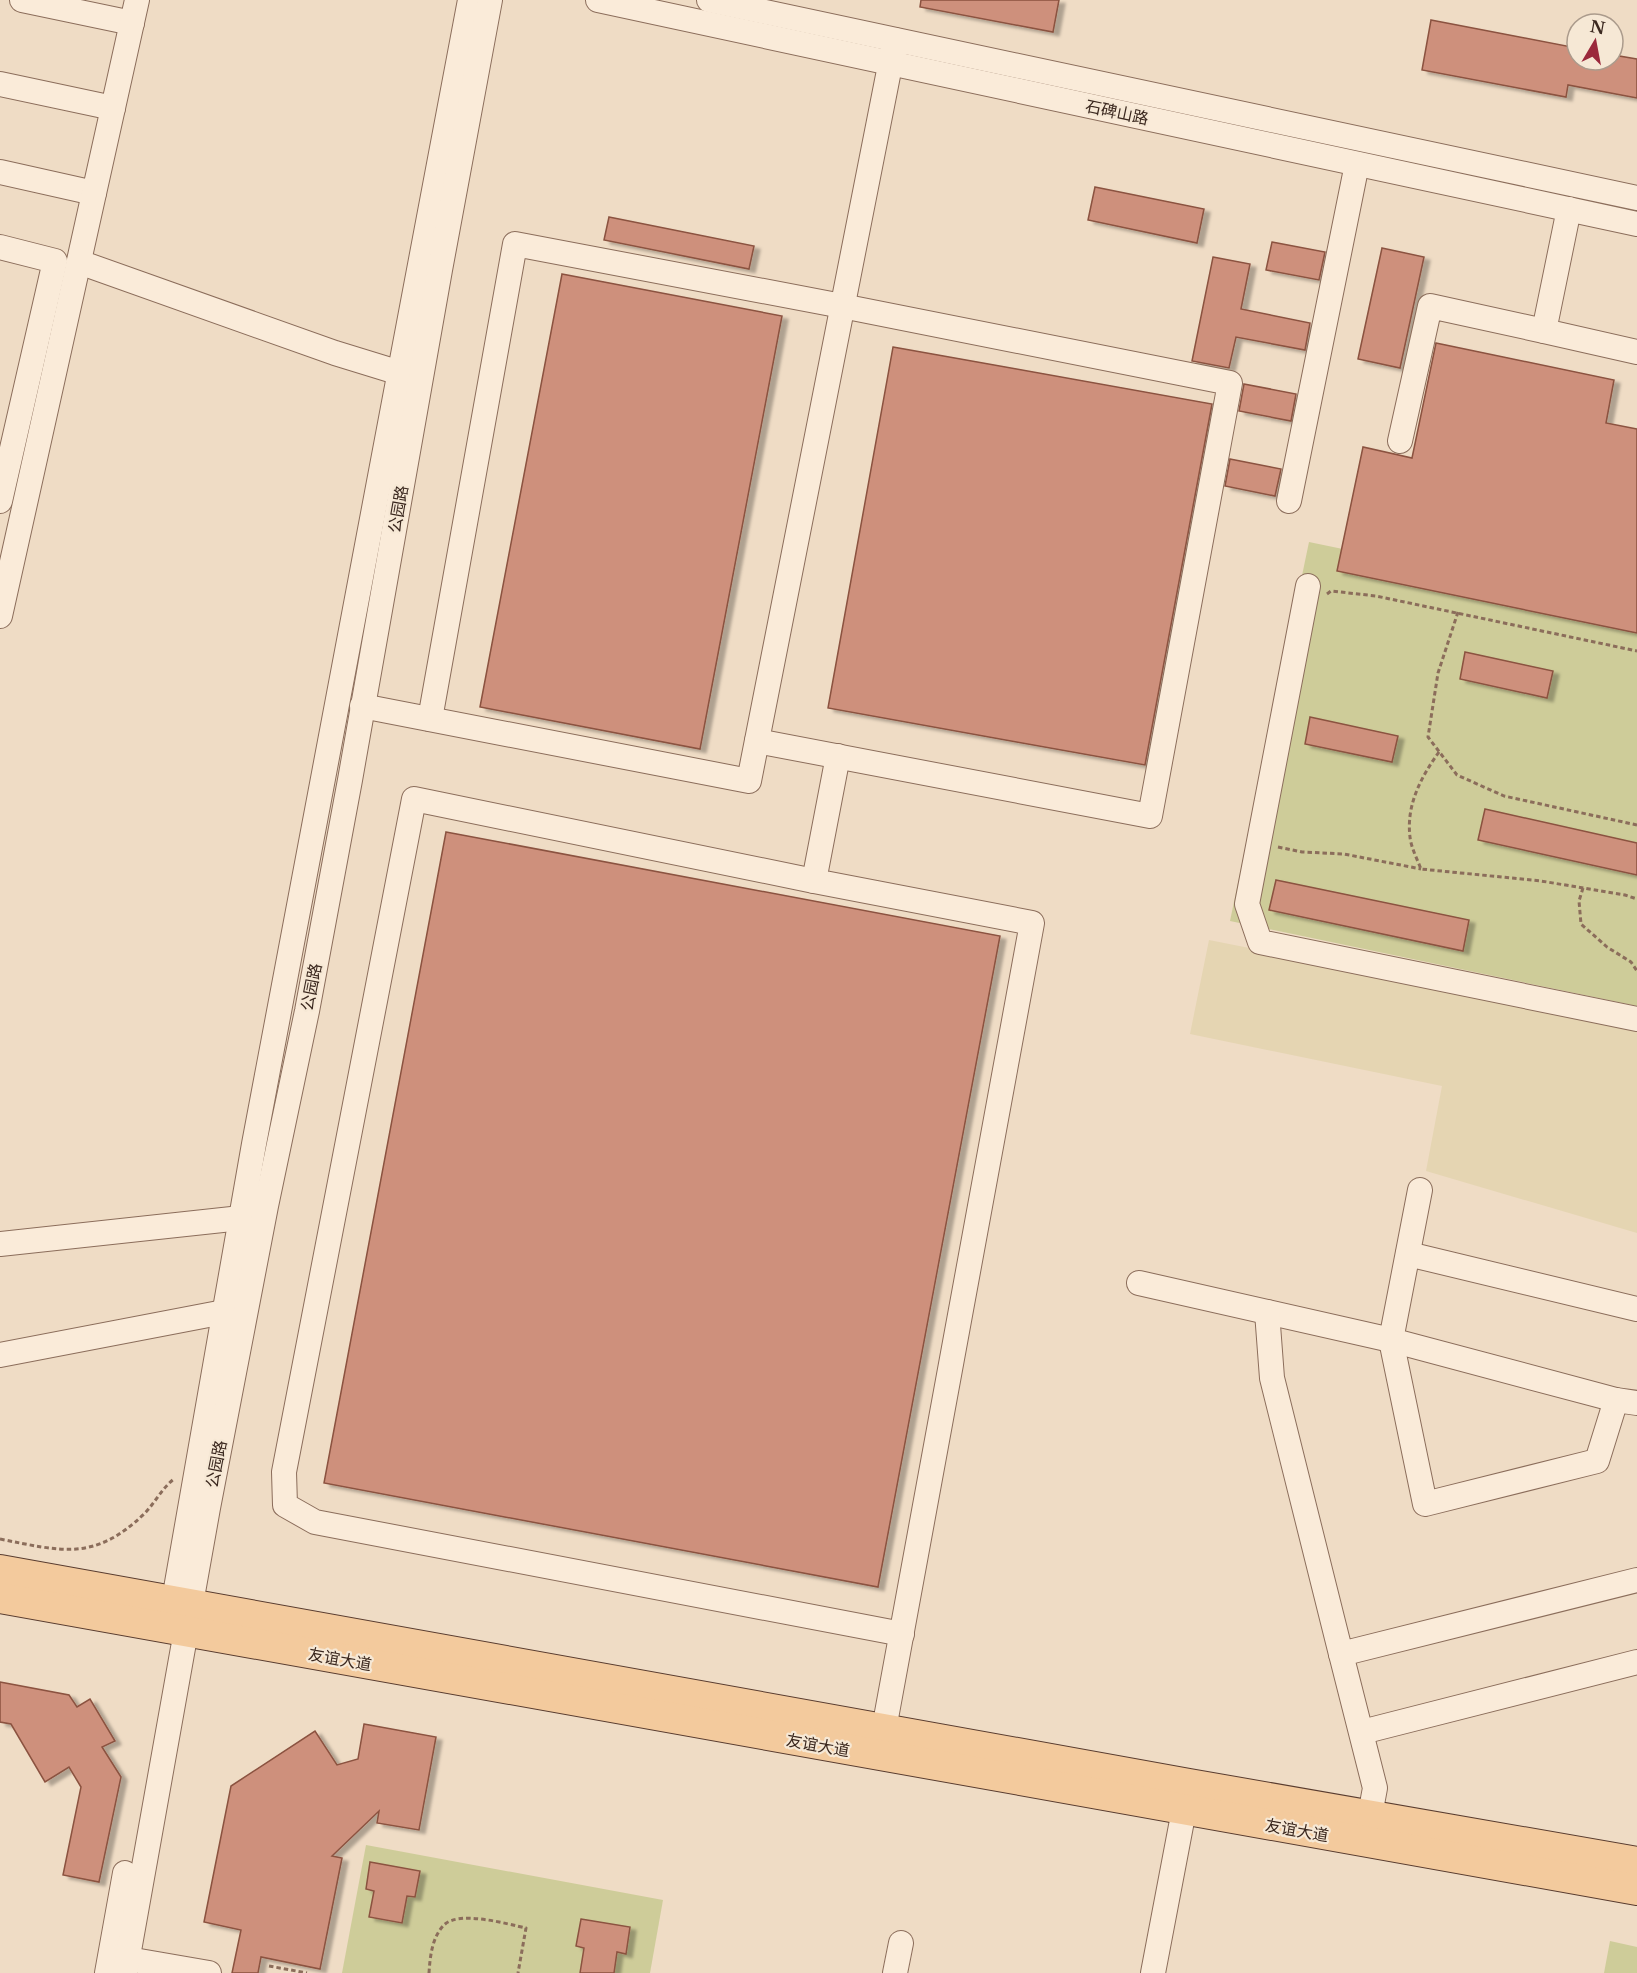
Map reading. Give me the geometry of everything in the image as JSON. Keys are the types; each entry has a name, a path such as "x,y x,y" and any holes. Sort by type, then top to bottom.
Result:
{"main road":[{"name":"友谊大道","path":"0,1570 180,1616 1184,1810 1637,1890"},
{"name":"友谊大道","path":"0,1598 180,1616 884,1729 1637,1862"}],"street":[{"path":"0,616 135,11 22,0"},
{"path":"107,1973 180,1616 224,1312 470,0"},
{"name":"公园路","path":"126,1966 180,1616 307,1011 490,0"},
{"name":"石碑山路","path":"598,0 893,52 1357,164 1637,224"},
{"path":"708,0 893,52 1637,198"},
{"path":"362,706 749,781 893,52"},
{"path":"0,84 113,108"},
{"path":"1289,501 1357,164"},
{"path":"0,172 94,193"},
{"path":"1544,331 1569,209"},
{"path":"430,719 515,244 1230,383 1150,816 757,741"},
{"path":"0,247 55,261 0,501"},
{"path":"79,262 334,353 400,373"},
{"path":"1400,441 1430,306 1637,352"},
{"path":"1316,591 1246,904 1260,942 1637,1019"},
{"path":"814,881 838,756"},
{"path":"884,1729 902,1634 1032,922 814,881 414,800 284,1472 285,1505 315,1522 902,1634"},
{"path":"1139,1283 1390,1340 1626,1401 1597,1461 1425,1504 1390,1340 1420,1190"},
{"path":"0,1244 241,1218"},
{"path":"1408,1254 1637,1309"},
{"path":"0,1355 224,1312"},
{"path":"1267,1312 1272,1378 1375,1788 1370,1815"},
{"path":"1341,1654 1637,1580"},
{"path":"1362,1732 1637,1662"},
{"path":"1153,1973 1184,1810"},
{"path":"895,1973 901,1943"},
{"path":"126,1966 209,1973"}],"path":[{"path":"1316,591 1377,596 1637,651"},
{"path":"1458,612 1438,674 1428,737 1457,775 1504,796 1637,825"},
{"path":"1421,869 1410,837 1412,800 1425,771 1439,752"},
{"path":"1275,845 1282,849 1344,854 1421,869 1541,881 1637,899"},
{"path":"1583,888 1579,901 1581,924 1606,947 1631,962 1637,971"},
{"path":"429,1973 430,1955 436,1936 445,1923 465,1918 526,1928 518,1973"},
{"path":"269,1966 307,1973"}],"shaded area":[{"path":"1309,542 1637,610 1637,1006 1230,921"},
{"path":"1209,940 1637,1025 1637,1233 1426,1171 1442,1086 1190,1034"},
{"path":"366,1845 663,1900 650,1973 342,1973"},
{"path":"1610,1941 1637,1947 1637,1973 1604,1973"}],"building":[{"path":"921,0 1059,0 1053,32 920,7"},
{"path":"1431,20 1565,46 1565,72 1625,72 1625,57 1637,59 1637,98 1568,85 1566,97 1422,70"},
{"path":"1095,187 1204,209 1197,243 1088,220"},
{"path":"609,217 754,246 749,269 604,240"},
{"path":"1272,242 1325,252 1319,280 1266,270"},
{"path":"1382,248 1424,257 1400,368 1358,359"},
{"path":"1213,257 1250,264 1241,309 1310,323 1305,350 1236,337 1229,368 1192,361"},
{"path":"562,274 782,316 700,749 480,707"},
{"path":"1436,343 1614,380 1606,423 1637,429 1637,633 1337,571 1363,447 1412,458"},
{"path":"893,347 1212,404 1145,765 828,708"},
{"path":"1244,384 1296,394 1291,421 1239,411"},
{"path":"1230,459 1281,469 1275,496 1225,486"},
{"path":"1465,652 1553,671 1547,698 1460,679"},
{"path":"1310,717 1398,736 1392,762 1305,744"},
{"path":"1485,809 1637,843 1637,875 1478,840"},
{"path":"446,832 1000,936 878,1587 324,1483"},
{"path":"1276,880 1469,920 1463,951 1269,910"},
{"path":"0,1682 69,1695 77,1707 90,1699 115,1741 102,1747 121,1777 99,1882 63,1875 81,1787 69,1767 45,1782 11,1724 0,1722"},
{"path":"364,1724 436,1737 419,1830 377,1823 379,1811 332,1856 342,1858 320,1969 261,1957 258,1973 232,1973 241,1930 204,1922 231,1786 315,1731 337,1765 358,1759"},
{"path":"370,1862 420,1871 415,1897 407,1896 402,1923 369,1917 374,1891 366,1889"},
{"path":"581,1919 630,1927 626,1954 617,1952 614,1973 580,1973 584,1948 576,1946"}]}
